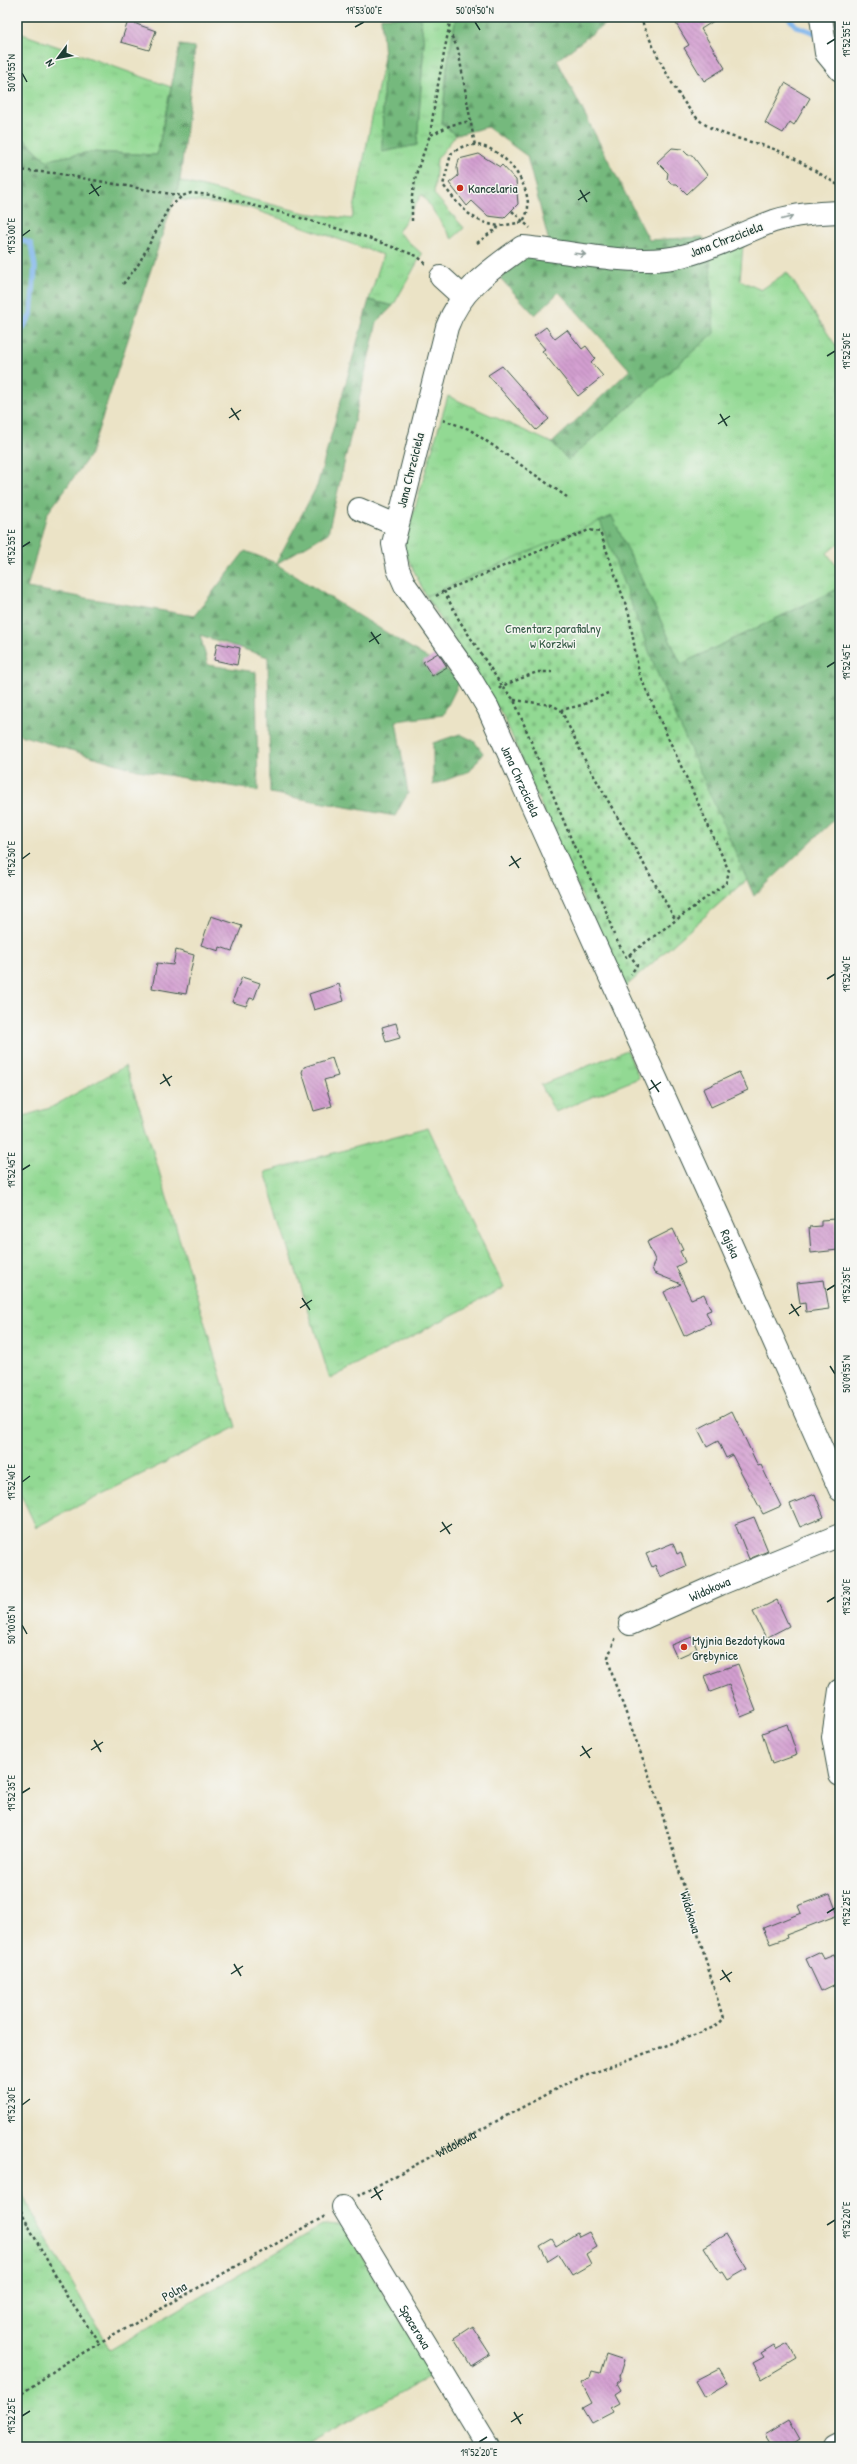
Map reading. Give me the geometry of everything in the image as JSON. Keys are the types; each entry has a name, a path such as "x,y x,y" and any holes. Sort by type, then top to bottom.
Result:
{"street":[{"path":"821,17 826,53 840,70"},
{"name":"Jana Chrzciciela","path":"619,998 488,708 467,673 405,585 398,569 392,544 447,327 453,311 462,297 479,278 522,247 635,260 665,259 696,253 775,221 804,213 840,212"},
{"path":"441,277 462,297"},
{"path":"359,509 396,525"},
{"name":"Rajska","path":"619,998 840,1490"},
{"name":"Widokowa","path":"630,1624 720,1584 840,1535"},
{"path":"840,1690 833,1737 840,1776"},
{"name":"Spacerowa","path":"343,2207 488,2447"},
{"path":"836,2447 840,2445"}],"path":[{"path":"412,221 412,196 417,171 430,135 451,17"},
{"path":"640,17 657,55 685,101 698,118 720,132 780,151 840,186"},
{"path":"449,31 458,49 475,146"},
{"path":"430,135 451,125 471,121"},
{"path":"465,146 485,146 511,163 522,181 528,207 523,222 500,226 489,225 467,214 443,185 452,154 465,146"},
{"path":"17,170 54,173 182,196"},
{"path":"123,284 138,265 168,209 182,196 191,193 211,195 363,236 418,256 441,277"},
{"path":"512,211 530,228"},
{"path":"477,243 500,226"},
{"path":"424,413 469,428 567,497"},
{"path":"430,601 444,591 589,530 600,532 629,614 639,674 729,871 726,883 626,956 615,936 605,908 574,846 514,700 502,686 459,620 444,591"},
{"path":"497,691 502,686 537,672 552,672"},
{"path":"561,710 582,705 608,693"},
{"path":"514,700 552,704 561,710 585,760 675,919"},
{"path":"629,954 637,965 631,973 630,978"},
{"name":"Widokowa","path":"343,2207 362,2193 569,2082 702,2032 716,2026 723,2018 658,1800 613,1678 608,1657 614,1638 630,1624"},
{"path":"17,2199 22,2214 66,2295 100,2344"},
{"name":"Polna","path":"17,2397 65,2363 343,2207"}],"green space":[{"path":"381,17 420,17 424,43 417,145 382,152 384,57"},
{"path":"420,17 456,17 447,67 442,124 456,135 437,159 434,194 464,228 452,239 422,194 398,232 422,254 393,306 369,300 383,255 247,207 174,199 180,181 305,213 352,219 384,57 382,152 417,145 424,43"},
{"path":"456,17 614,17 557,60 649,240 703,237 710,257 714,333 568,460 552,443 630,370 559,292 535,315 500,278 528,256 552,254 527,156 487,127 456,135 442,124 447,67"},
{"path":"17,32 171,87 157,155 91,152 46,160 17,132"},
{"path":"180,45 195,47 180,181 90,455 47,514 27,588 194,616 245,551 276,563 317,486 369,300 393,306 377,322 328,533 276,564 461,679 443,715 396,721 408,793 395,816 270,793 268,657 200,635 208,665 256,672 258,791 138,770 17,734 17,132 46,160 91,152 157,155"},
{"path":"743,245 740,280 761,290 787,272 840,352 840,542 827,553 840,571 840,588 681,664 612,517 426,596 403,548 448,396 552,443 568,460 710,257"},
{"path":"612,516 681,664 840,588 840,814 754,896 659,678 600,521"},
{"name":"Cmentarz parafialny w Korzkwi","path":"600,521 659,678 747,879 623,989 530,780 505,719 426,596"},
{"path":"460,734 474,741 483,753 470,771 433,785 433,743"},
{"path":"627,1050 639,1078 555,1112 541,1085"},
{"path":"125,1066 143,1118 236,1427 36,1527 17,1486 17,1118 50,1108"},
{"path":"428,1127 504,1288 330,1379 265,1172"},
{"path":"17,2185 110,2350 322,2225 344,2226 433,2375 303,2447 17,2447"}],"building":[{"path":"672,17 720,17 701,29 725,68 704,81 684,48 689,45"},
{"path":"128,21 156,31 149,50 121,42"},
{"path":"785,83 810,98 794,125 790,122 783,133 765,123"},
{"path":"672,148 682,149 688,155 692,155 707,175 687,194 677,184 672,184 667,179 668,173 657,162"},
{"path":"479,154 500,167 502,165 516,180 518,204 504,218 488,216 472,201 467,206 449,183 458,176 457,168 459,159"},
{"path":"546,327 555,339 567,330 582,349 586,346 595,358 591,362 603,376 578,396 542,351 545,349 534,336"},
{"path":"502,366 549,419 536,430 488,375"},
{"path":"217,643 240,648 237,665 214,660"},
{"path":"438,653 447,667 432,676 423,662"},
{"path":"211,916 242,926 232,951 220,947 219,951 201,945"},
{"path":"176,950 194,955 186,994 152,988 157,963 173,965"},
{"path":"242,977 260,983 254,999 250,998 246,1006 232,1002"},
{"path":"339,984 344,1001 314,1010 309,994"},
{"path":"396,1023 400,1038 386,1042 382,1027"},
{"path":"332,1058 338,1076 324,1080 332,1106 314,1111 302,1072 304,1067"},
{"path":"739,1072 748,1090 711,1107 703,1089"},
{"path":"836,1219 838,1250 811,1253 809,1227 821,1226 821,1220"},
{"path":"673,1229 683,1250 680,1251 685,1262 676,1267 691,1299 704,1294 711,1310 706,1312 711,1323 684,1336 664,1292 681,1284 654,1273 652,1268 655,1260 647,1242"},
{"path":"824,1280 829,1309 806,1312 805,1303 800,1304 797,1283"},
{"path":"732,1411 758,1466 761,1465 781,1506 763,1514 732,1455 726,1458 718,1441 707,1447 698,1429"},
{"path":"815,1494 824,1517 800,1527 790,1504"},
{"path":"754,1517 768,1551 749,1559 735,1524"},
{"path":"673,1543 677,1554 681,1552 686,1566 660,1577 655,1565 652,1567 646,1554"},
{"path":"777,1600 789,1626 766,1638 753,1612"},
{"name":"Myjnia Bezdotykowa Grębynice","path":"692,1637 697,1649 677,1658 671,1645"},
{"path":"738,1664 756,1711 741,1717 729,1685 710,1692 704,1676"},
{"path":"787,1724 797,1755 772,1764 762,1733"},
{"path":"830,1894 838,1915 786,1935 787,1938 770,1944 763,1928 801,1913 798,1906"},
{"path":"821,1952 824,1958 834,1954 840,1966 840,1982 821,1991 806,1959"},
{"path":"589,2232 597,2247 586,2254 591,2264 572,2275 559,2254 548,2261 540,2246 552,2239 556,2246 577,2233 579,2237"},
{"path":"726,2234 747,2269 728,2280 723,2272 720,2273 704,2247"},
{"path":"472,2326 490,2354 471,2366 454,2338"},
{"path":"788,2344 796,2359 762,2379 753,2363 764,2357 761,2353 774,2345 777,2350"},
{"path":"606,2354 624,2360 619,2376 621,2380 617,2383 621,2390 615,2394 620,2403 611,2408 613,2412 592,2423 583,2408 592,2403 581,2382 590,2377 592,2371 600,2373"},
{"path":"719,2369 728,2384 705,2397 696,2381"},
{"path":"789,2420 800,2439 787,2447 774,2447 766,2434"}],"waterway":[{"path":"788,17 796,26 818,34"},
{"path":"830,39 840,43"},
{"path":"17,238 31,244 35,267 31,315 17,337"}],"place":[{"name":"Kancelaria","path":"460,188"},
{"name":"Myjnia Bezdotykowa Grębynice","path":"684,1647"}]}
